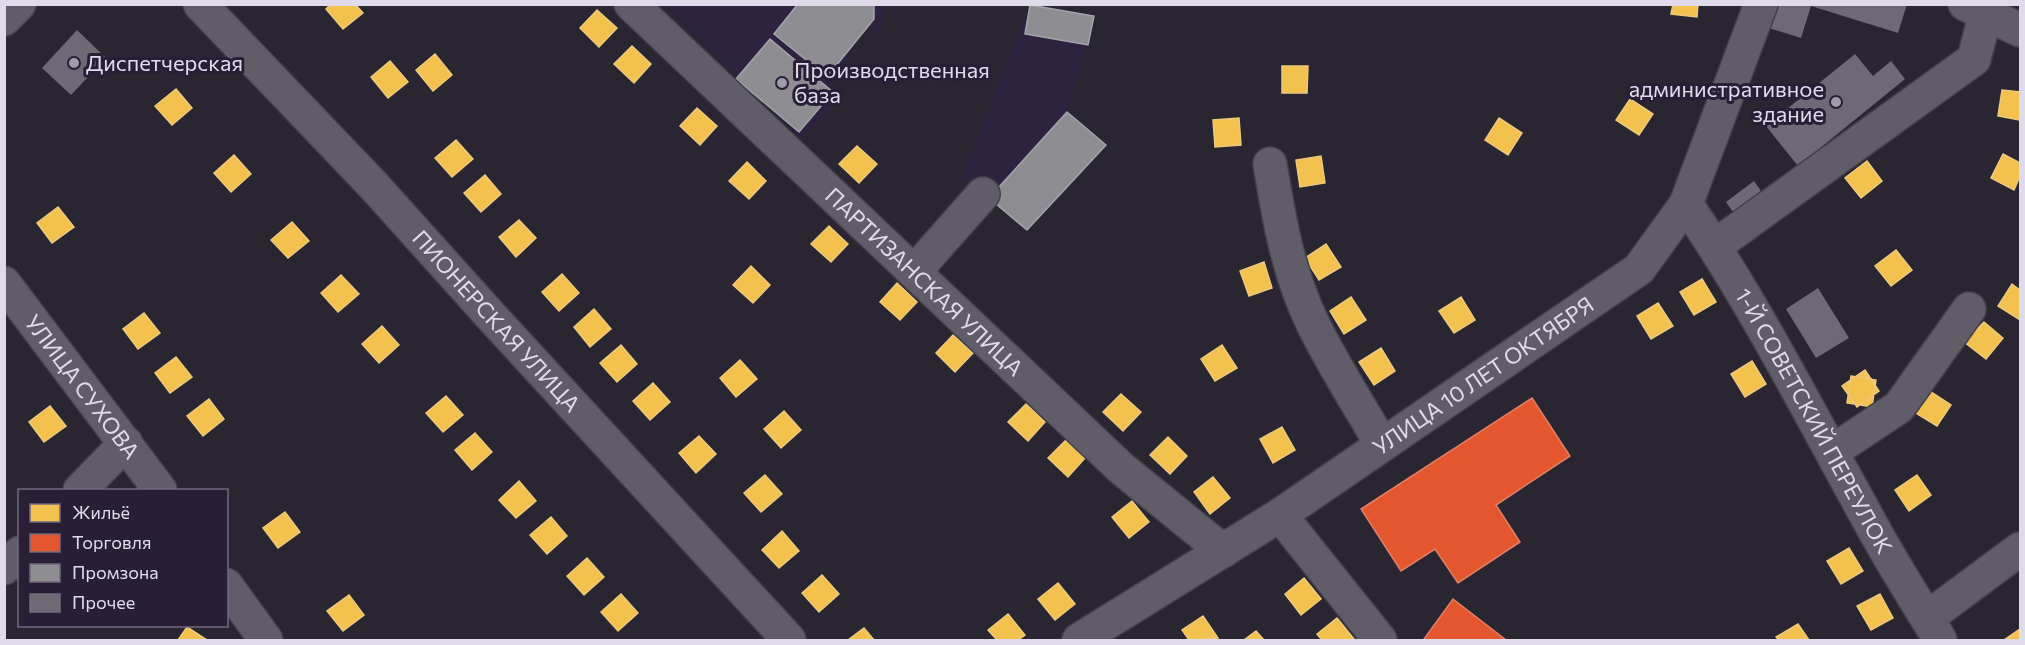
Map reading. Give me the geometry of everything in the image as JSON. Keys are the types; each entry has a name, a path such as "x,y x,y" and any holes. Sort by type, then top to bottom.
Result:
{"street":[{"path":"4,19 19,4"},
{"name":"ПИОНЕРСКАЯ УЛИЦА","path":"200,4 375,187 497,324 789,640"},
{"name":"ПАРТИЗАНСКАЯ УЛИЦА","path":"631,4 1121,468 1223,551"},
{"name":"УЛИЦА 10 ЛЕТ ОКТЯБРЯ","path":"1079,640 1280,515 1639,269 1686,204 1761,4"},
{"path":"1714,246 1974,59 1975,10 2020,30"},
{"path":"1270,164 1281,233 1313,324 1382,445"},
{"path":"915,272 983,194"},
{"name":"1-Й СОВЕТСКИЙ ПЕРЕУЛОК","path":"1686,204 1714,246 1833,451 1877,535 1934,629"},
{"name":"УЛИЦА СУХОВА","path":"4,283 159,489"},
{"path":"1833,451 1899,407 1969,309"},
{"path":"81,489 126,443"},
{"path":"1280,515 1380,640"},
{"path":"1934,629 2020,549"},
{"path":"4,568 18,555"},
{"path":"228,588 266,640"}],"shaded area":[{"path":"665,5 883,5 882,34 867,25 829,88 843,97 801,139"},
{"path":"1030,5 1094,16 1067,112 1106,145 1027,230 962,176"}],"building: Жильё":[{"path":"331,4 355,4 363,13 343,29 326,9"},
{"path":"1673,4 1698,4 1697,17 1671,14"},
{"path":"597,10 617,28 599,47 580,28"},
{"path":"632,46 651,64 634,83 614,64"},
{"path":"435,54 452,75 433,91 416,70"},
{"path":"390,61 408,82 388,98 371,77"},
{"path":"1282,66 1308,66 1307,93 1282,93"},
{"path":"176,89 192,108 172,125 155,106"},
{"path":"2002,90 2020,92 2020,120 1998,116"},
{"path":"1630,99 1653,114 1639,135 1616,120"},
{"path":"697,108 717,126 700,145 680,126"},
{"path":"1239,118 1241,145 1215,147 1213,120"},
{"path":"1499,118 1522,133 1508,155 1485,140"},
{"path":"456,140 473,159 452,177 435,158"},
{"path":"857,146 877,164 859,183 839,164"},
{"path":"2003,154 2020,163 2020,176 2014,190 1991,178"},
{"path":"234,155 251,174 231,192 214,173"},
{"path":"1321,156 1325,183 1300,187 1296,160"},
{"path":"1867,161 1882,181 1861,198 1845,178"},
{"path":"747,162 766,181 749,199 729,181"},
{"path":"485,175 501,194 481,212 464,193"},
{"path":"58,207 74,227 52,243 37,223"},
{"path":"519,220 536,238 516,257 499,237"},
{"path":"292,222 309,241 288,258 271,240"},
{"path":"829,226 848,244 831,262 811,244"},
{"path":"1326,244 1341,267 1319,280 1305,258"},
{"path":"1896,250 1912,270 1891,286 1875,266"},
{"path":"1264,262 1272,288 1249,296 1240,271"},
{"path":"751,266 770,285 753,303 733,285"},
{"path":"562,274 579,293 559,311 542,292"},
{"path":"341,275 359,294 338,312 321,293"},
{"path":"1702,279 1716,302 1694,315 1680,292"},
{"path":"897,283 917,302 900,320 880,302"},
{"path":"2012,284 2020,290 2020,320 1998,306"},
{"path":"1351,297 1366,320 1344,334 1330,311"},
{"path":"1461,297 1475,320 1454,333 1439,311"},
{"path":"1658,303 1673,326 1651,339 1637,316"},
{"path":"594,309 611,329 590,347 574,327"},
{"path":"144,313 160,333 138,349 123,329"},
{"path":"1984,322 2003,338 1986,359 1964,342"},
{"path":"382,326 399,345 379,363 362,344"},
{"path":"953,335 973,353 955,372 936,353"},
{"path":"621,345 637,364 617,382 600,363"},
{"path":"1222,345 1237,368 1215,381 1201,359"},
{"path":"1381,348 1395,371 1374,385 1359,362"},
{"path":"176,357 192,377 170,393 155,373"},
{"path":"740,360 757,379 736,397 720,378"},
{"path":"1752,361 1766,384 1745,397 1731,374"},
{"path":"1865,370 1879,391 1857,407 1842,386"},
{"path":"1851,376 1876,380 1872,407 1847,403"},
{"path":"653,383 670,402 650,420 633,401"},
{"path":"1928,390 1951,405 1937,426 1914,412"},
{"path":"1121,394 1141,412 1123,431 1103,412"},
{"path":"446,396 463,415 443,432 426,413"},
{"path":"209,399 224,419 203,436 187,416"},
{"path":"1026,404 1045,422 1028,441 1008,422"},
{"path":"50,406 66,426 44,442 29,422"},
{"path":"784,411 801,430 781,448 764,429"},
{"path":"1282,427 1295,450 1273,463 1260,439"},
{"path":"475,433 492,452 472,470 455,450"},
{"path":"699,436 716,454 696,473 679,453"},
{"path":"1168,437 1187,456 1170,474 1150,455"},
{"path":"1066,440 1085,458 1068,477 1048,458"},
{"path":"765,475 782,494 761,512 744,493"},
{"path":"1917,475 1931,495 1909,511 1895,490"},
{"path":"1213,477 1230,498 1210,514 1194,492"},
{"path":"519,481 536,501 516,518 499,500"},
{"path":"1132,501 1149,522 1129,538 1112,517"},
{"path":"285,512 300,532 278,548 263,528"},
{"path":"551,517 567,536 547,554 530,535"},
{"path":"782,531 799,551 779,568 762,550"},
{"path":"1849,548 1863,571 1841,584 1827,561"},
{"path":"587,558 604,577 584,595 567,576"},
{"path":"822,575 839,594 819,612 802,593"},
{"path":"1304,578 1321,599 1301,615 1285,594"},
{"path":"1058,583 1075,604 1055,620 1038,599"},
{"path":"621,594 638,613 618,631 601,612"},
{"path":"1880,594 1893,618 1871,630 1857,606"},
{"path":"349,595 364,615 343,631 327,611"},
{"path":"1008,614 1025,635 1018,640 997,640 988,630"},
{"path":"1203,616 1218,638 1189,640 1182,630"},
{"path":"1337,618 1354,639 1322,640 1317,634"},
{"path":"1798,624 1809,640 1779,640 1776,637"},
{"path":"187,627 207,640 178,640"},
{"path":"864,628 874,640 848,640"},
{"path":"2020,629 2020,640 2004,640"},
{"path":"1256,631 1264,640 1244,640"}],"building: Торговля":[{"path":"1532,398 1570,456 1496,505 1520,542 1458,583 1435,549 1401,571 1361,509"},
{"path":"1453,599 1506,640 1424,639"}],"building: Промзона":[{"name":"Производственная база","path":"798,4 874,4 874,19 827,77 774,34"},
{"path":"1030,5 1094,16 1088,45 1025,34"},
{"name":"Производственная база","path":"770,39 833,92 799,132 736,79"},
{"path":"1067,112 1106,145 1027,230 989,198"}],"building: Прочее":[{"name":"административное здание","path":"1777,4 1907,4 1898,33 1811,6 1801,38 1769,28"},
{"name":"Диспетчерская","path":"77,30 106,58 71,95 42,68"},
{"name":"административное здание","path":"1855,54 1873,76 1891,61 1905,79 1798,166 1766,126"},
{"name":"административное здание","path":"1754,181 1761,191 1733,212 1726,202"},
{"path":"1818,288 1849,338 1816,358 1786,309"}],"place":[{"name":"Диспетчерская","path":"74,63"},
{"name":"Производственная база","path":"782,83"},
{"name":"административное здание","path":"1836,102"}]}
